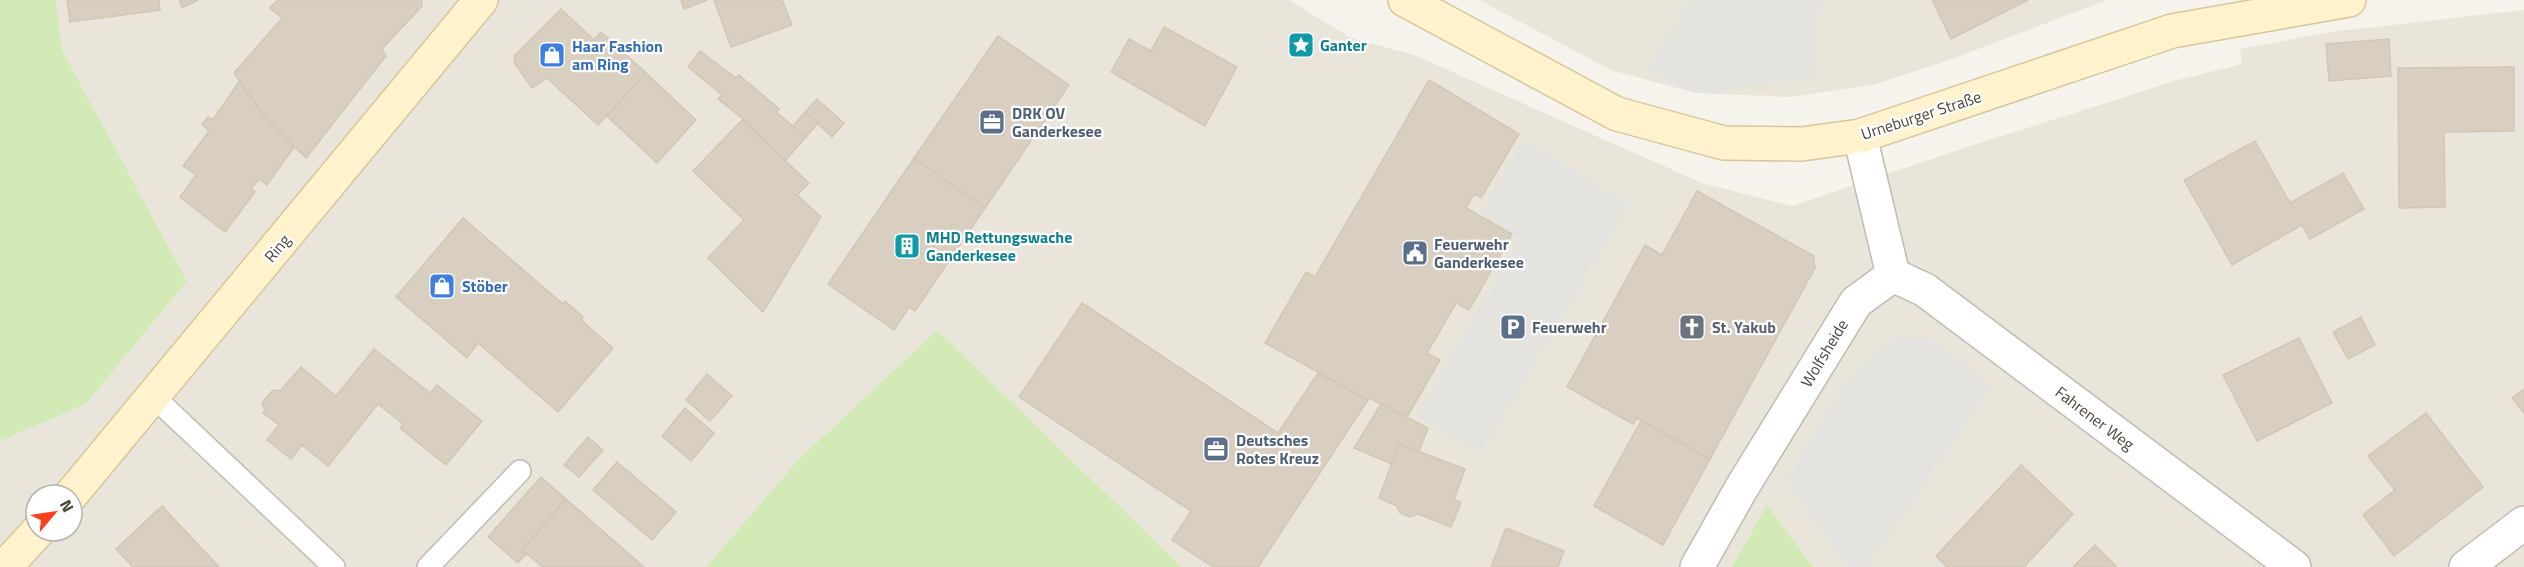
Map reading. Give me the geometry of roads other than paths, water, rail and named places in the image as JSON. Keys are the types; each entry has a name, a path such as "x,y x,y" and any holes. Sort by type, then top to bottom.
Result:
{"street":[{"name":"Ring","path":"80,483 482,0"},
{"name":"Urneburger Straße","path":"1405,0 1617,114 1725,143 1802,144 1860,136 2172,30 2349,0"},
{"path":"1860,136 1893,275"},
{"name":"Wolfsheide","path":"1698,567 1741,489 1856,302 1893,275"},
{"name":"Fahrener Weg","path":"1893,275 1925,290 2294,567"},
{"path":"2466,567 2524,523"},
{"path":"5,567 27,543"}],"lane":[{"path":"154,397 334,567"},
{"path":"428,567 520,471"}],"place":[{"name":"Ganter","path":"1301,45"},
{"name":"Haar Fashion am Ring","path":"552,55"},
{"name":"DRK OV Ganderkesee","path":"992,122"},
{"name":"MHD Rettungswache Ganderkesee","path":"907,246"},
{"name":"Feuerwehr Ganderkesee","path":"1415,253"},
{"name":"Stöber","path":"442,286"},
{"name":"Feuerwehr","path":"1513,327"},
{"name":"St. Yakub","path":"1692,327"},
{"name":"Deutsches Rotes Kreuz","path":"1216,449"}]}
